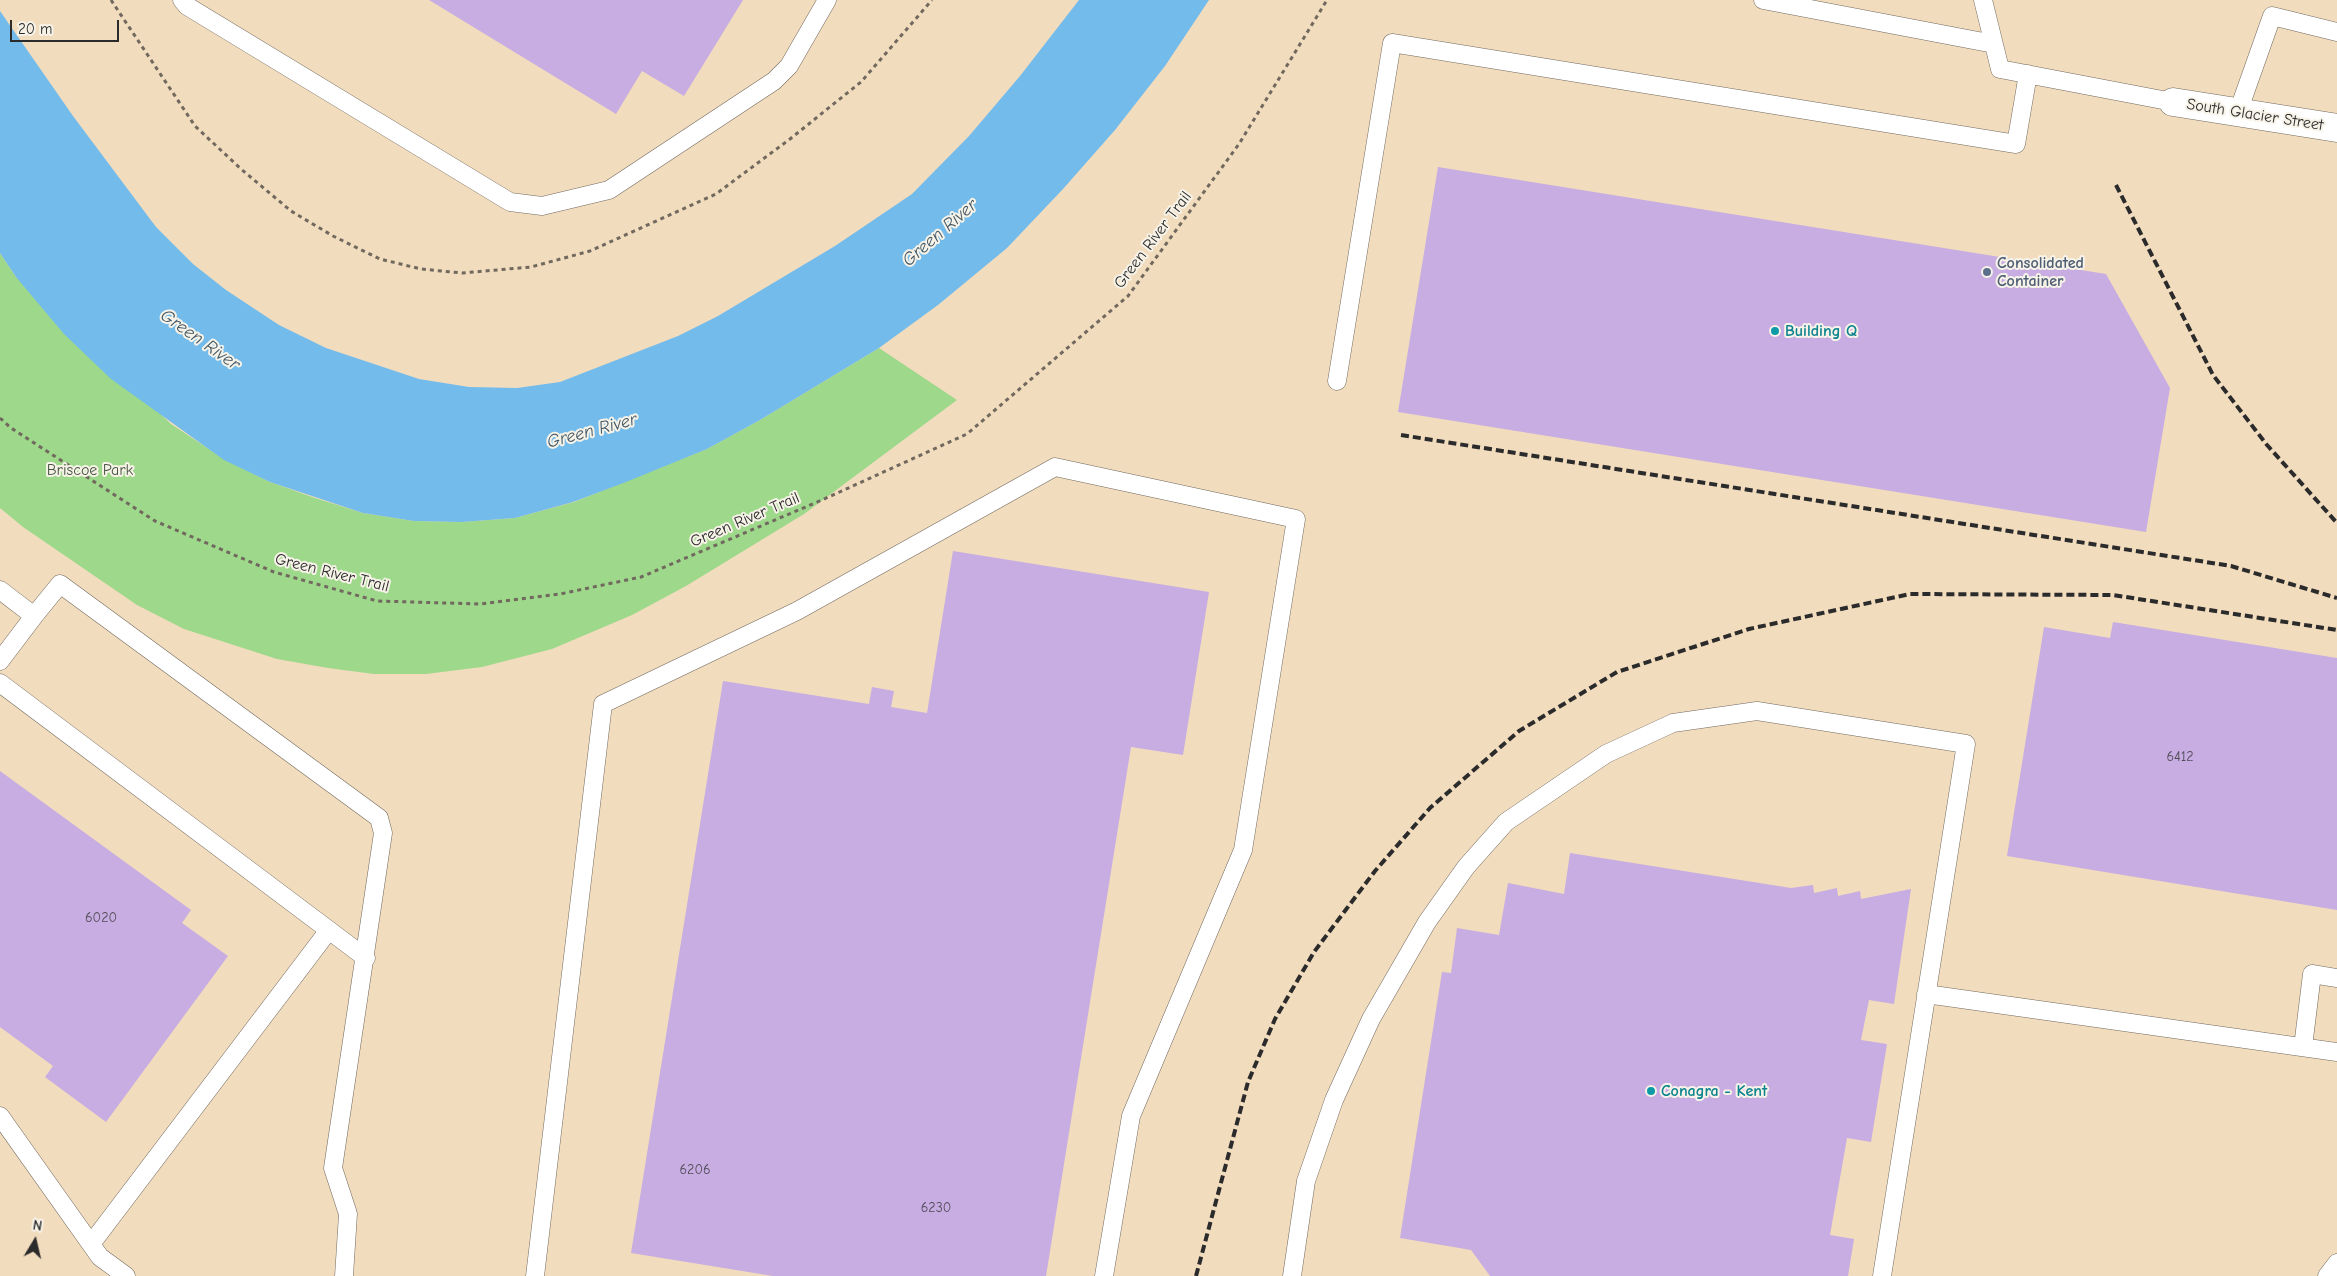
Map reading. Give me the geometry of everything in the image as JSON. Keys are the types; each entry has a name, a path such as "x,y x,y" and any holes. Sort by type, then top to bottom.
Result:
{"street":[{"name":"South Glacier Street","path":"2173,102 2337,128"}],"lane":[{"path":"182,0 195,11 510,202 542,206 609,190 774,81 789,66 827,0"},
{"path":"1763,0 1994,44"},
{"path":"1983,0 2000,69 2173,102"},
{"path":"2238,112 2272,16 2337,32"},
{"path":"1337,381 1392,43 2016,144 2028,74"},
{"path":"535,1276 603,704 797,611 1055,467 1296,519 1243,850 1131,1116 1104,1276"},
{"path":"0,661 60,584 379,818 383,833 366,958 333,1168 348,1214 344,1276"},
{"path":"0,590 34,616"},
{"path":"0,683 366,958"},
{"path":"1292,1276 1306,1181 1334,1100 1372,1019 1427,922 1466,867 1506,822 1606,754 1673,723 1757,711 1966,744 1882,1276"},
{"path":"91,1244 328,930"},
{"path":"2303,1047 2312,974 2337,978"},
{"path":"1926,994 2337,1052"},
{"path":"0,1116 100,1257 126,1276"},
{"path":"2327,1276 2337,1262"}],"path":[{"name":"Green River Trail","path":"0,418 11,428 155,522 274,572 377,601 481,604 560,594 641,577 822,500 967,434 1128,296 1239,144 1327,0"}],"green space":[{"name":"Briscoe Park","path":"0,253 16,277 171,424 224,459 270,482 315,498 363,513 414,521 462,522 515,518 574,502 707,449 760,420 879,348 957,400 804,514 686,586 632,615 552,649 482,667 426,674 374,674 328,668 277,659 184,629 137,605 23,527 0,508"}],"water":[{"name":"Green River","path":"1079,0 1209,0 1165,66 1115,130 1007,248 938,305 879,348 760,420 707,449 626,482 573,502 515,518 462,522 414,521 363,513 270,482 224,460 111,379 64,334 16,277 0,253 0,11 73,116 156,227 193,264 226,290 279,325 326,348 419,379 469,387 517,388 560,382 678,336 718,316 835,246 912,194 969,136 1020,76"}],"building":[{"path":"429,0 743,0 684,96 642,71 616,114"},
{"name":"Building Q","path":"1438,167 2106,274 2170,388 2146,532 1398,412"},
{"path":"953,551 1209,592 1183,755 1131,747 1046,1276 773,1276 631,1253 723,681 869,704 872,687 894,691 891,707 927,713"},
{"path":"2113,622 2337,658 2337,910 2007,856 2044,627 2110,638"},
{"path":"0,771 191,910 182,923 228,956 106,1122 45,1077 53,1066 0,1027"},
{"name":"Conagra - Kent","path":"1570,853 1791,888 1813,885 1814,893 1837,888 1838,896 1860,891 1861,899 1911,889 1894,1004 1869,1000 1861,1040 1887,1044 1871,1142 1847,1138 1830,1235 1854,1239 1848,1276 1490,1276 1471,1250 1400,1238 1442,972 1451,973 1457,928 1499,935 1508,883 1564,894"}],"railway":[{"path":"2116,185 2213,375 2267,445 2337,523"},
{"path":"1401,435 2231,566 2337,598"},
{"path":"1196,1276 1248,1082 1275,1019 1314,952 1375,871 1430,808 1519,731 1617,672 1749,629 1910,594 2113,595 2337,630"}],"place":[{"name":"Consolidated Container","path":"1987,272"},
{"name":"Building Q","path":"1775,331"},
{"name":"Conagra - Kent","path":"1651,1091"}]}
